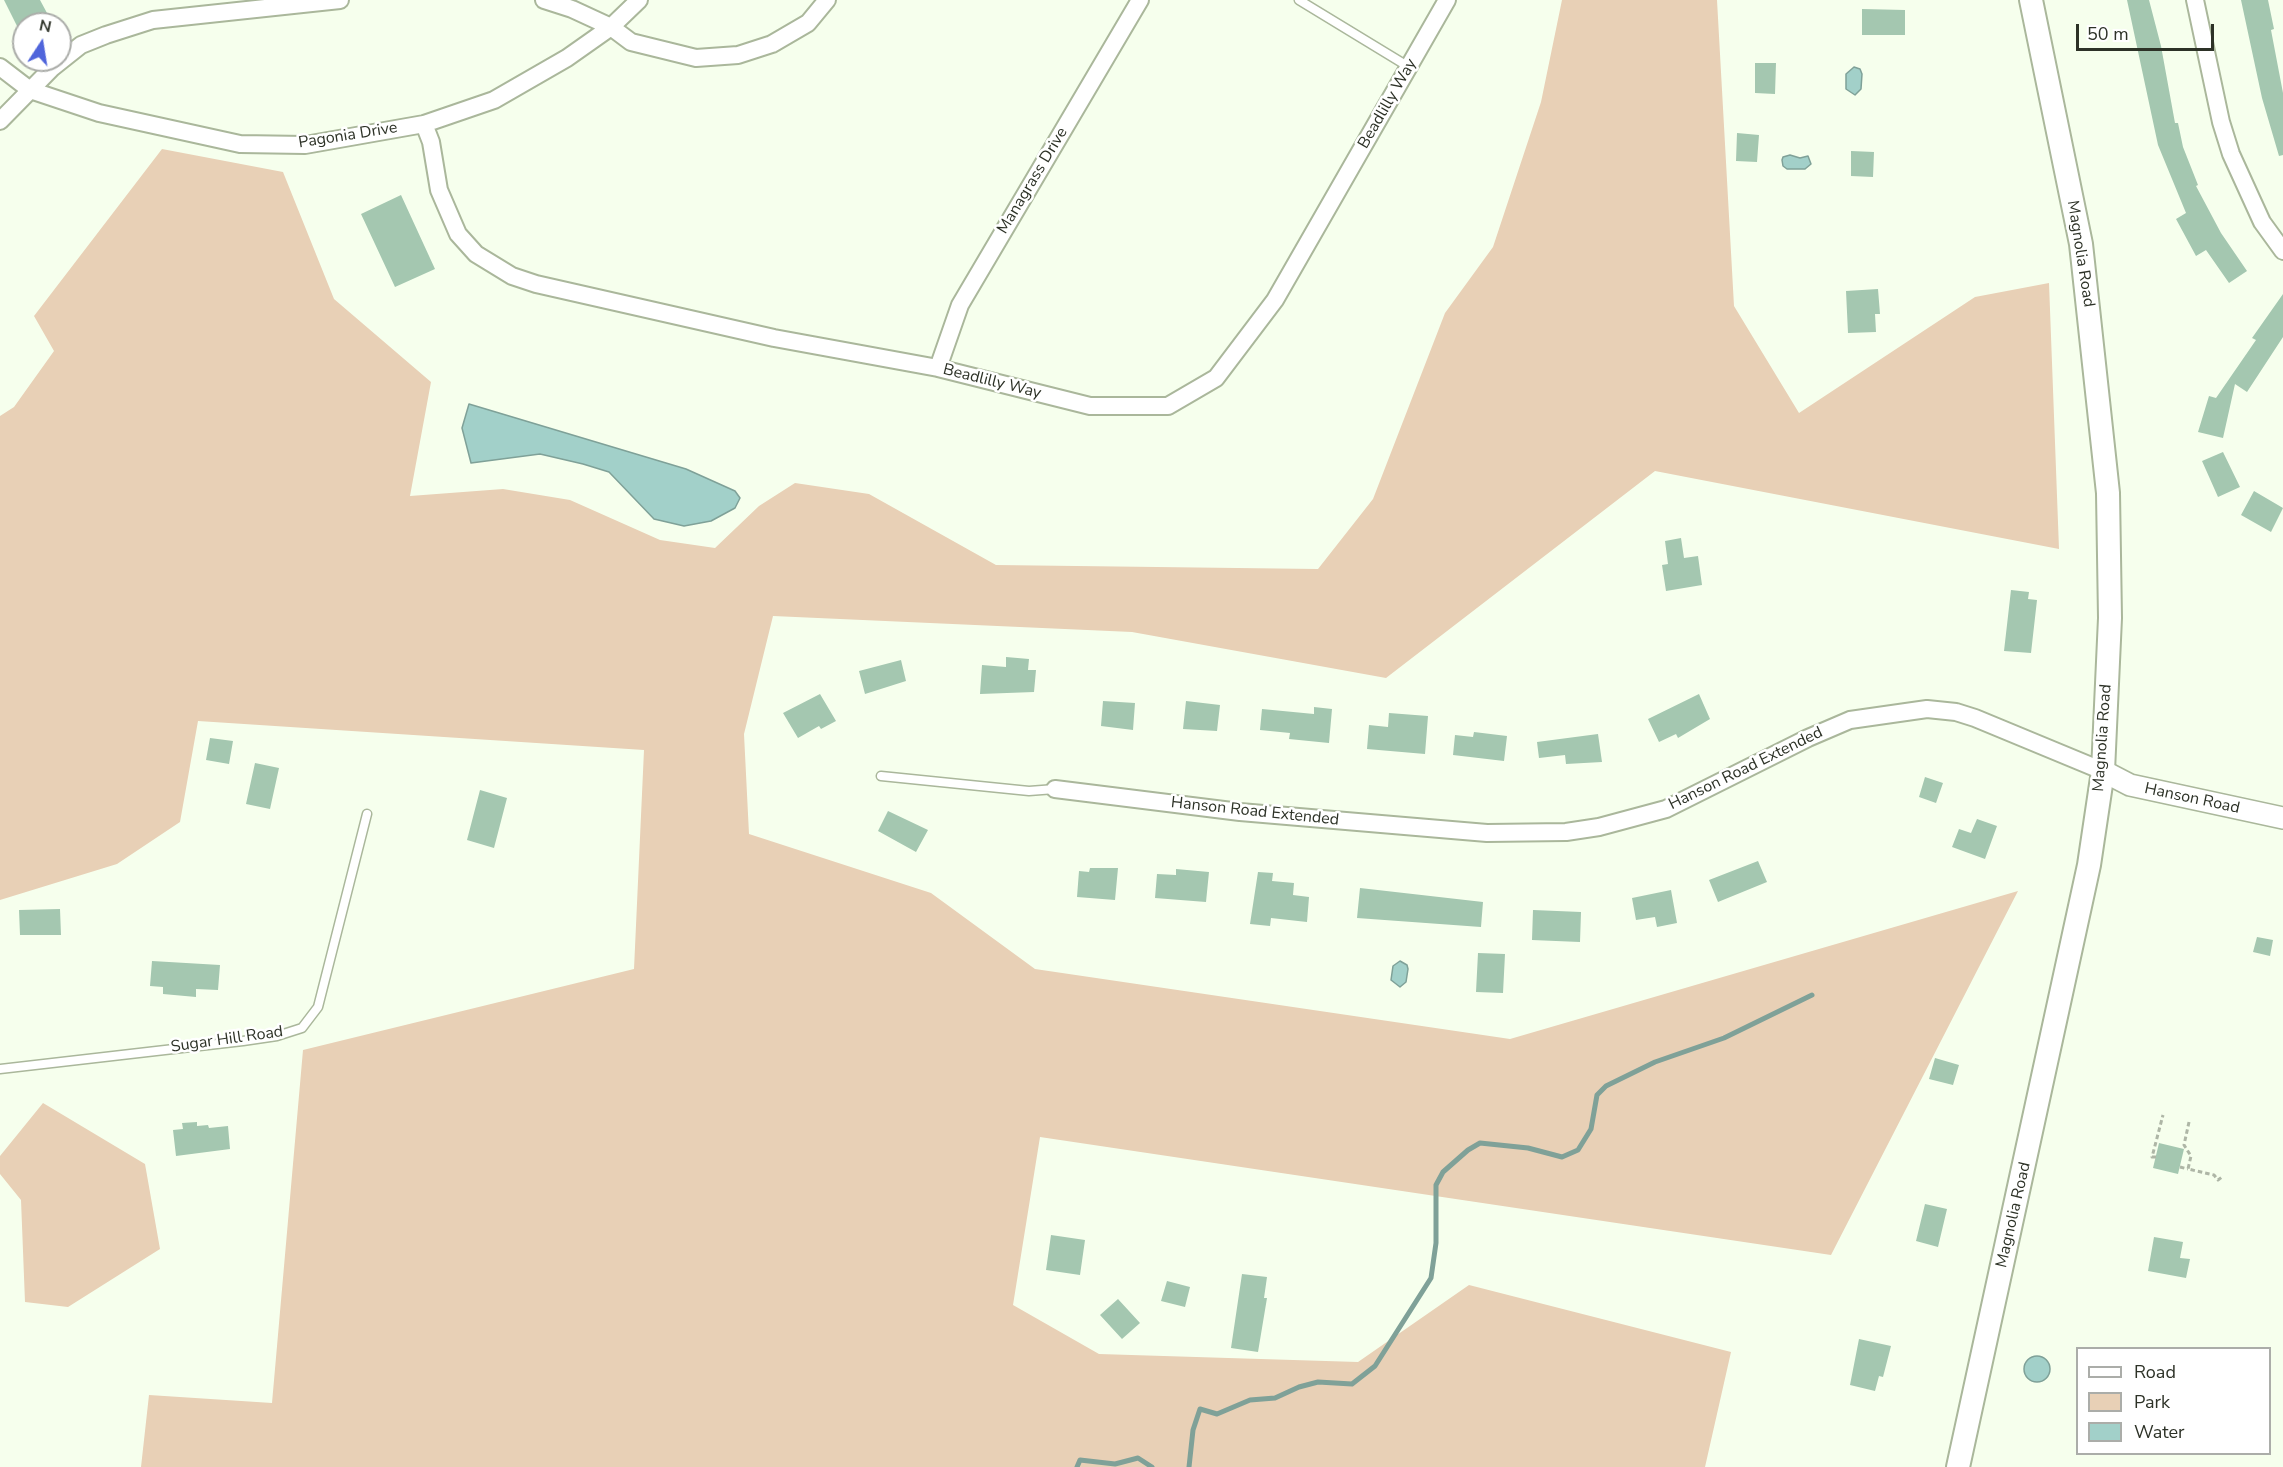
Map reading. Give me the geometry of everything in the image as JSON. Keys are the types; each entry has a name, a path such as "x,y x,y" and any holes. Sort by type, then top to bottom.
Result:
{"main road":[{"name":"Magnolia Road","path":"1958,1467 2087,876 2103,771 2110,618 2107,482 2081,244 2031,0"}],"street":[{"path":"0,121 30,90 81,45 153,20 340,0"},
{"path":"544,0 572,9 611,27 631,42 696,58 738,55 772,44 808,23 826,0"},
{"name":"Pagonia Drive","path":"0,67 30,90 99,113 240,144 305,145 424,124 494,100 567,58 611,27 639,0"},
{"name":"Managrass Drive","path":"938,368 960,305 1140,0"},
{"name":"Beadlilly Way","path":"424,124 430,142 439,190 458,234 476,254 512,276 536,284 719,326 902,363 938,368 1090,406 1168,406 1216,378 1275,300 1447,0"},
{"path":"2195,0 2221,122 2231,154 2262,222 2283,251"},
{"name":"Hanson Road Extended","path":"1055,789 1240,813 1487,833 1566,832 1599,827 1666,809 1808,738 1850,720 1927,709 1956,712 1975,718 2103,771"},
{"name":"Hanson Road","path":"2103,771 2130,785 2283,818"}],"lane":[{"path":"1299,0 1408,67"},
{"path":"881,776 1029,791 1055,789"},
{"name":"Sugar Hill Road","path":"0,1069 243,1041 277,1036 302,1028 318,1007 367,814"}],"path":[{"path":"2156,1157 2152,1157 2163,1115"},
{"path":"2188,1169 2191,1156 2184,1145 2189,1122"},
{"path":"2180,1167 2214,1175 2218,1180 2222,1177"}],"green space":[{"path":"1562,0 1717,0 1734,306 1799,413 1975,297 2049,283 2059,549 1655,471 1386,678 1132,632 773,616 744,734 749,834 931,893 1035,969 1510,1039 2018,891 1831,1255 1040,1137 1013,1305 1099,1354 1358,1362 1469,1285 1731,1352 1705,1467 141,1467 149,1395 272,1403 303,1050 634,969 644,750 198,721 180,822 117,864 0,900 0,416 14,407 54,351 34,316 162,149 283,172 334,299 431,382 410,496 503,489 570,500 660,540 715,548 759,506 795,483 869,494 996,565 1318,569 1373,499 1445,313 1493,247 1541,102"},
{"path":"43,1103 145,1164 160,1249 68,1307 25,1302 21,1200 0,1174 0,1156"}],"water":[{"path":"1854,67 1860,69 1862,74 1861,89 1855,95 1846,89 1846,74"},
{"path":"1790,155 1800,158 1808,156 1811,164 1805,169 1787,169 1783,166 1782,160 1783,157"},
{"path":"469,404 686,469 735,491 740,498 735,508 711,521 684,526 654,519 609,472 583,464 540,454 471,463 462,428"},
{"path":"1400,961 1407,965 1408,969 1406,982 1400,987 1391,980 1393,966"},
{"path":"2037,1356 2047,1359 2050,1369 2047,1379 2037,1382 2027,1379 2024,1369 2027,1359"}],"building":[{"path":"4,0 40,0 46,12 12,12 12,16"},
{"path":"2127,0 2149,0 2161,46 2175,123 2178,123 2183,147 2198,185 2196,186 2221,233 2247,271 2229,283 2206,250 2196,256 2176,219 2186,213 2158,145"},
{"path":"2241,0 2268,0 2274,29 2271,30 2283,93 2283,155 2279,156 2262,98"},
{"path":"1862,9 1905,10 1905,35 1862,35"},
{"path":"1755,63 1776,63 1775,94 1755,93"},
{"path":"1737,133 1759,135 1757,162 1736,161"},
{"path":"1851,151 1874,152 1873,177 1851,176"},
{"path":"401,195 435,269 395,287 361,214"},
{"path":"1878,289 1880,314 1875,314 1876,332 1848,333 1846,291"},
{"path":"2283,294 2283,337 2247,392 2235,384 2223,438 2198,432 2209,396 2216,398 2256,340 2252,338"},
{"path":"2223,452 2240,487 2218,497 2202,461"},
{"path":"2254,491 2283,508 2271,532 2241,515"},
{"path":"1681,538 1684,558 1698,556 1702,585 1666,591 1662,565 1668,564 1665,541"},
{"path":"2011,590 2029,592 2028,599 2037,600 2031,653 2004,651"},
{"path":"1006,657 1029,659 1028,670 1036,670 1034,692 980,694 982,665 1006,667"},
{"path":"901,660 906,681 865,694 859,671"},
{"path":"820,694 836,721 821,729 819,726 798,738 783,713"},
{"path":"1699,694 1710,719 1678,738 1676,734 1659,742 1648,719"},
{"path":"1103,701 1135,703 1133,730 1101,726"},
{"path":"1186,701 1220,705 1217,731 1183,729"},
{"path":"1314,707 1332,709 1329,743 1289,739 1290,733 1260,730 1262,709 1314,714"},
{"path":"1389,713 1428,716 1425,754 1367,749 1369,725 1388,727"},
{"path":"1474,732 1507,736 1504,761 1453,755 1455,735 1473,737"},
{"path":"1598,734 1602,762 1566,764 1565,755 1539,758 1537,742"},
{"path":"210,738 233,741 229,764 206,760"},
{"path":"255,763 279,768 270,809 246,804"},
{"path":"1925,777 1943,783 1936,803 1919,797"},
{"path":"480,790 507,798 494,848 467,840"},
{"path":"888,811 928,830 916,852 878,831"},
{"path":"1977,819 1997,826 1985,859 1952,847 1959,829 1971,833"},
{"path":"1758,861 1767,882 1718,902 1709,880"},
{"path":"1090,868 1118,868 1115,900 1077,897 1079,871 1089,872"},
{"path":"1176,869 1209,872 1206,902 1155,898 1157,874 1176,875"},
{"path":"1258,872 1273,873 1272,881 1294,883 1293,895 1309,897 1307,922 1271,918 1270,926 1250,924"},
{"path":"1360,888 1483,902 1481,927 1357,918"},
{"path":"1671,890 1677,923 1657,927 1655,917 1636,920 1632,898"},
{"path":"60,909 61,935 20,935 19,910"},
{"path":"1533,910 1581,912 1580,942 1532,940"},
{"path":"2257,937 2273,940 2270,956 2253,952"},
{"path":"1478,953 1505,954 1503,993 1476,992"},
{"path":"152,961 220,965 218,990 196,989 196,997 163,994 163,987 150,986"},
{"path":"1935,1058 1959,1065 1953,1085 1929,1079"},
{"path":"197,1122 197,1126 208,1125 209,1128 228,1126 230,1149 176,1156 173,1130 183,1129 182,1123"},
{"path":"2159,1143 2184,1149 2178,1174 2153,1168"},
{"path":"1925,1204 1947,1209 1938,1247 1916,1241"},
{"path":"1051,1235 1085,1240 1080,1275 1046,1270"},
{"path":"2154,1237 2183,1242 2180,1258 2190,1259 2186,1278 2148,1271"},
{"path":"1242,1274 1267,1277 1264,1298 1267,1298 1258,1352 1231,1348"},
{"path":"1167,1281 1190,1287 1185,1307 1161,1301"},
{"path":"1118,1299 1140,1323 1122,1339 1100,1315"},
{"path":"1859,1339 1891,1346 1883,1377 1879,1376 1875,1391 1850,1385"}],"waterway":[{"path":"1189,1467 1193,1430 1200,1409 1217,1414 1250,1400 1275,1398 1299,1387 1318,1382 1352,1384 1375,1366 1431,1278 1436,1243 1436,1185 1443,1172 1468,1150 1480,1143 1528,1148 1562,1157 1578,1150 1591,1129 1597,1095 1606,1086 1655,1062 1724,1038 1812,995"},
{"path":"1077,1467 1080,1460 1115,1464 1138,1458 1152,1467"}]}
